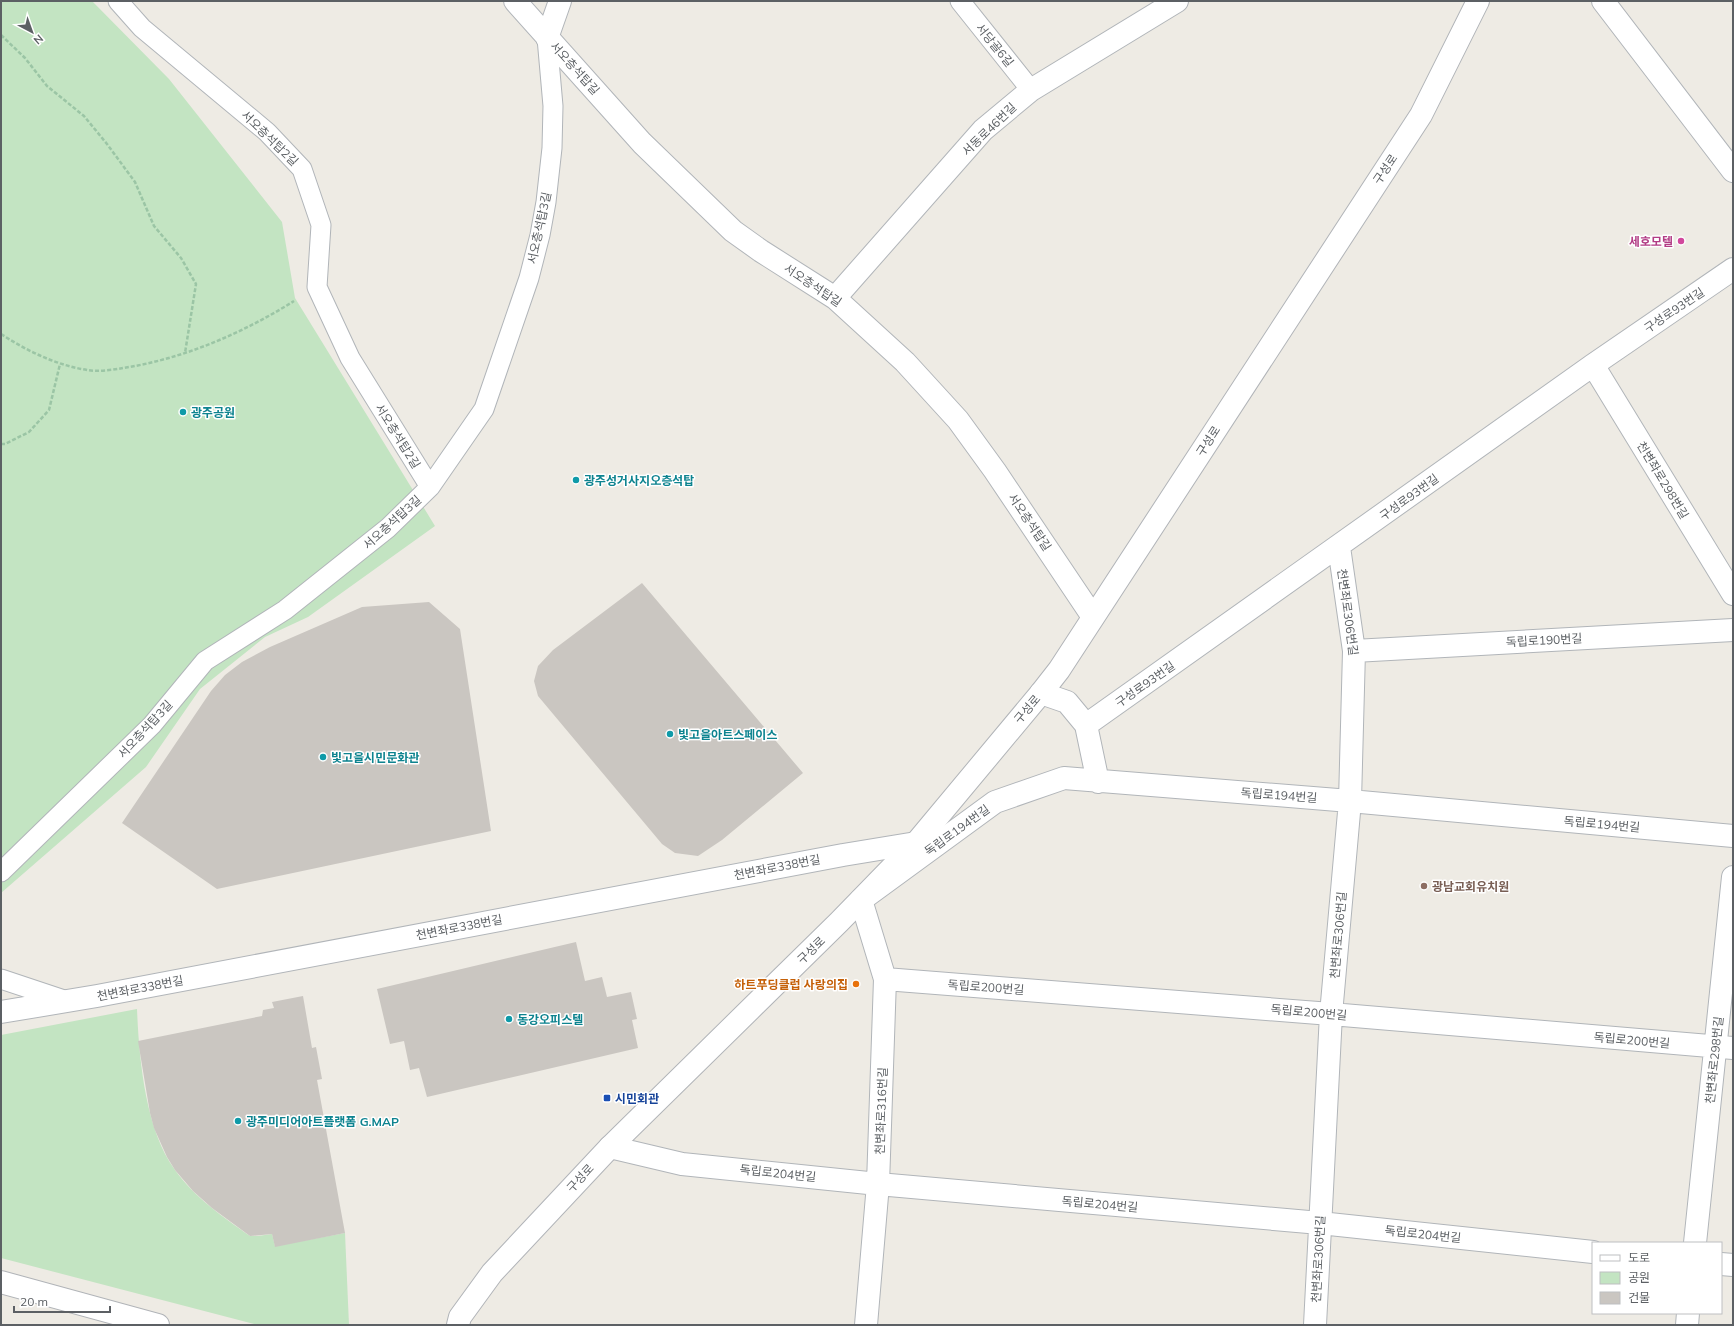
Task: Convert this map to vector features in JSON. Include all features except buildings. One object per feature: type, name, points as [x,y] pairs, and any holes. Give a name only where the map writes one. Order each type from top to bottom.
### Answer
[{"type":"street","name":"서오층석탑길","points":[[515,1],[642,143],[733,231],[761,251],[835,298],[905,362],[958,420],[995,471],[1093,617]]},
{"type":"street","points":[[547,38],[560,1]]},
{"type":"street","name":"서동로46번길","points":[[835,298],[983,130],[1031,90],[1177,1]]},
{"type":"street","name":"구성로","points":[[458,1325],[460,1317],[471,1300],[492,1273],[610,1147],[861,900],[916,843],[1059,670],[1421,115],[1478,1]]},
{"type":"street","points":[[1603,1],[1733,171]]},
{"type":"street","name":"구성로93번길","points":[[1086,725],[1339,547],[1593,365],[1733,269]]},
{"type":"street","name":"천변좌로298번길","points":[[1593,365],[1733,594]]},
{"type":"street","name":"천변좌로306번길","points":[[1315,1325],[1331,1014],[1350,801],[1354,651],[1339,547]]},
{"type":"street","name":"독립로190번길","points":[[1354,651],[1733,630]]},
{"type":"street","points":[[1041,693],[1067,702],[1086,725],[1098,782]]},
{"type":"street","name":"독립로194번길","points":[[861,900],[995,802],[1064,778],[1098,782],[1350,801],[1733,836]]},
{"type":"street","name":"천변좌로338번길","points":[[1,1012],[67,1001],[843,855],[916,843]]},
{"type":"street","name":"천변좌로298번길","points":[[1695,1242],[1724,1047],[1733,877]]},
{"type":"street","name":"천변좌로316번길","points":[[861,900],[885,979],[878,1184],[866,1325]]},
{"type":"street","name":"독립로200번길","points":[[885,979],[1724,1047]]},
{"type":"street","name":"독립로204번길","points":[[610,1147],[682,1164],[878,1184],[1320,1223],[1592,1252]]},
{"type":"street","points":[[1722,1264],[1733,1265]]},
{"type":"street","points":[[1,1282],[158,1325]]},
{"type":"street","points":[[1686,1325],[1688,1314]]},
{"type":"lane","name":"서오층석탑2길","points":[[118,1],[142,28],[267,132],[302,170],[321,224],[317,287],[350,358],[430,487]]},
{"type":"lane","name":"서당골6길","points":[[960,1],[1031,90]]},
{"type":"lane","name":"서오층석탑3길","points":[[1,872],[152,725],[205,661],[285,610],[388,528],[430,487],[484,409],[528,278],[540,235],[547,194],[552,148],[553,106],[547,38]]},
{"type":"lane","points":[[1,979],[67,1001]]},
{"type":"path","points":[[1,35],[25,58],[46,86],[84,116],[107,144],[135,182],[154,226],[181,258],[189,271],[196,284],[185,353]]},
{"type":"path","points":[[1,334],[22,348],[60,364],[88,371],[112,370],[144,365],[185,353],[239,331],[279,310],[317,287]]},
{"type":"path","points":[[1,444],[5,444],[29,432],[49,410],[60,364]]},
{"type":"green space","name":"광주공원","points":[[1,1],[92,1],[169,79],[282,222],[295,298],[435,526],[308,617],[265,637],[200,689],[146,767],[1,893]]},
{"type":"green space","points":[[137,1009],[142,1071],[150,1114],[165,1153],[175,1170],[200,1198],[219,1214],[250,1236],[272,1234],[275,1246],[345,1233],[349,1325],[258,1325],[1,1258],[1,1035]]},
{"type":"place","name":"세호모텔","points":[[1681,241]]},
{"type":"place","name":"광주공원","points":[[183,412]]},
{"type":"place","name":"광주성거사지오층석탑","points":[[576,480]]},
{"type":"place","name":"빛고을아트스페이스","points":[[670,734]]},
{"type":"place","name":"빛고을시민문화관","points":[[323,757]]},
{"type":"place","name":"광남교회유치원","points":[[1424,886]]},
{"type":"place","name":"하트푸딩클럽 사랑의집","points":[[856,984]]},
{"type":"place","name":"동강오피스텔","points":[[509,1019]]},
{"type":"place","name":"시민회관","points":[[607,1098]]},
{"type":"place","name":"광주미디어아트플랫폼 G.MAP","points":[[238,1121]]}]
